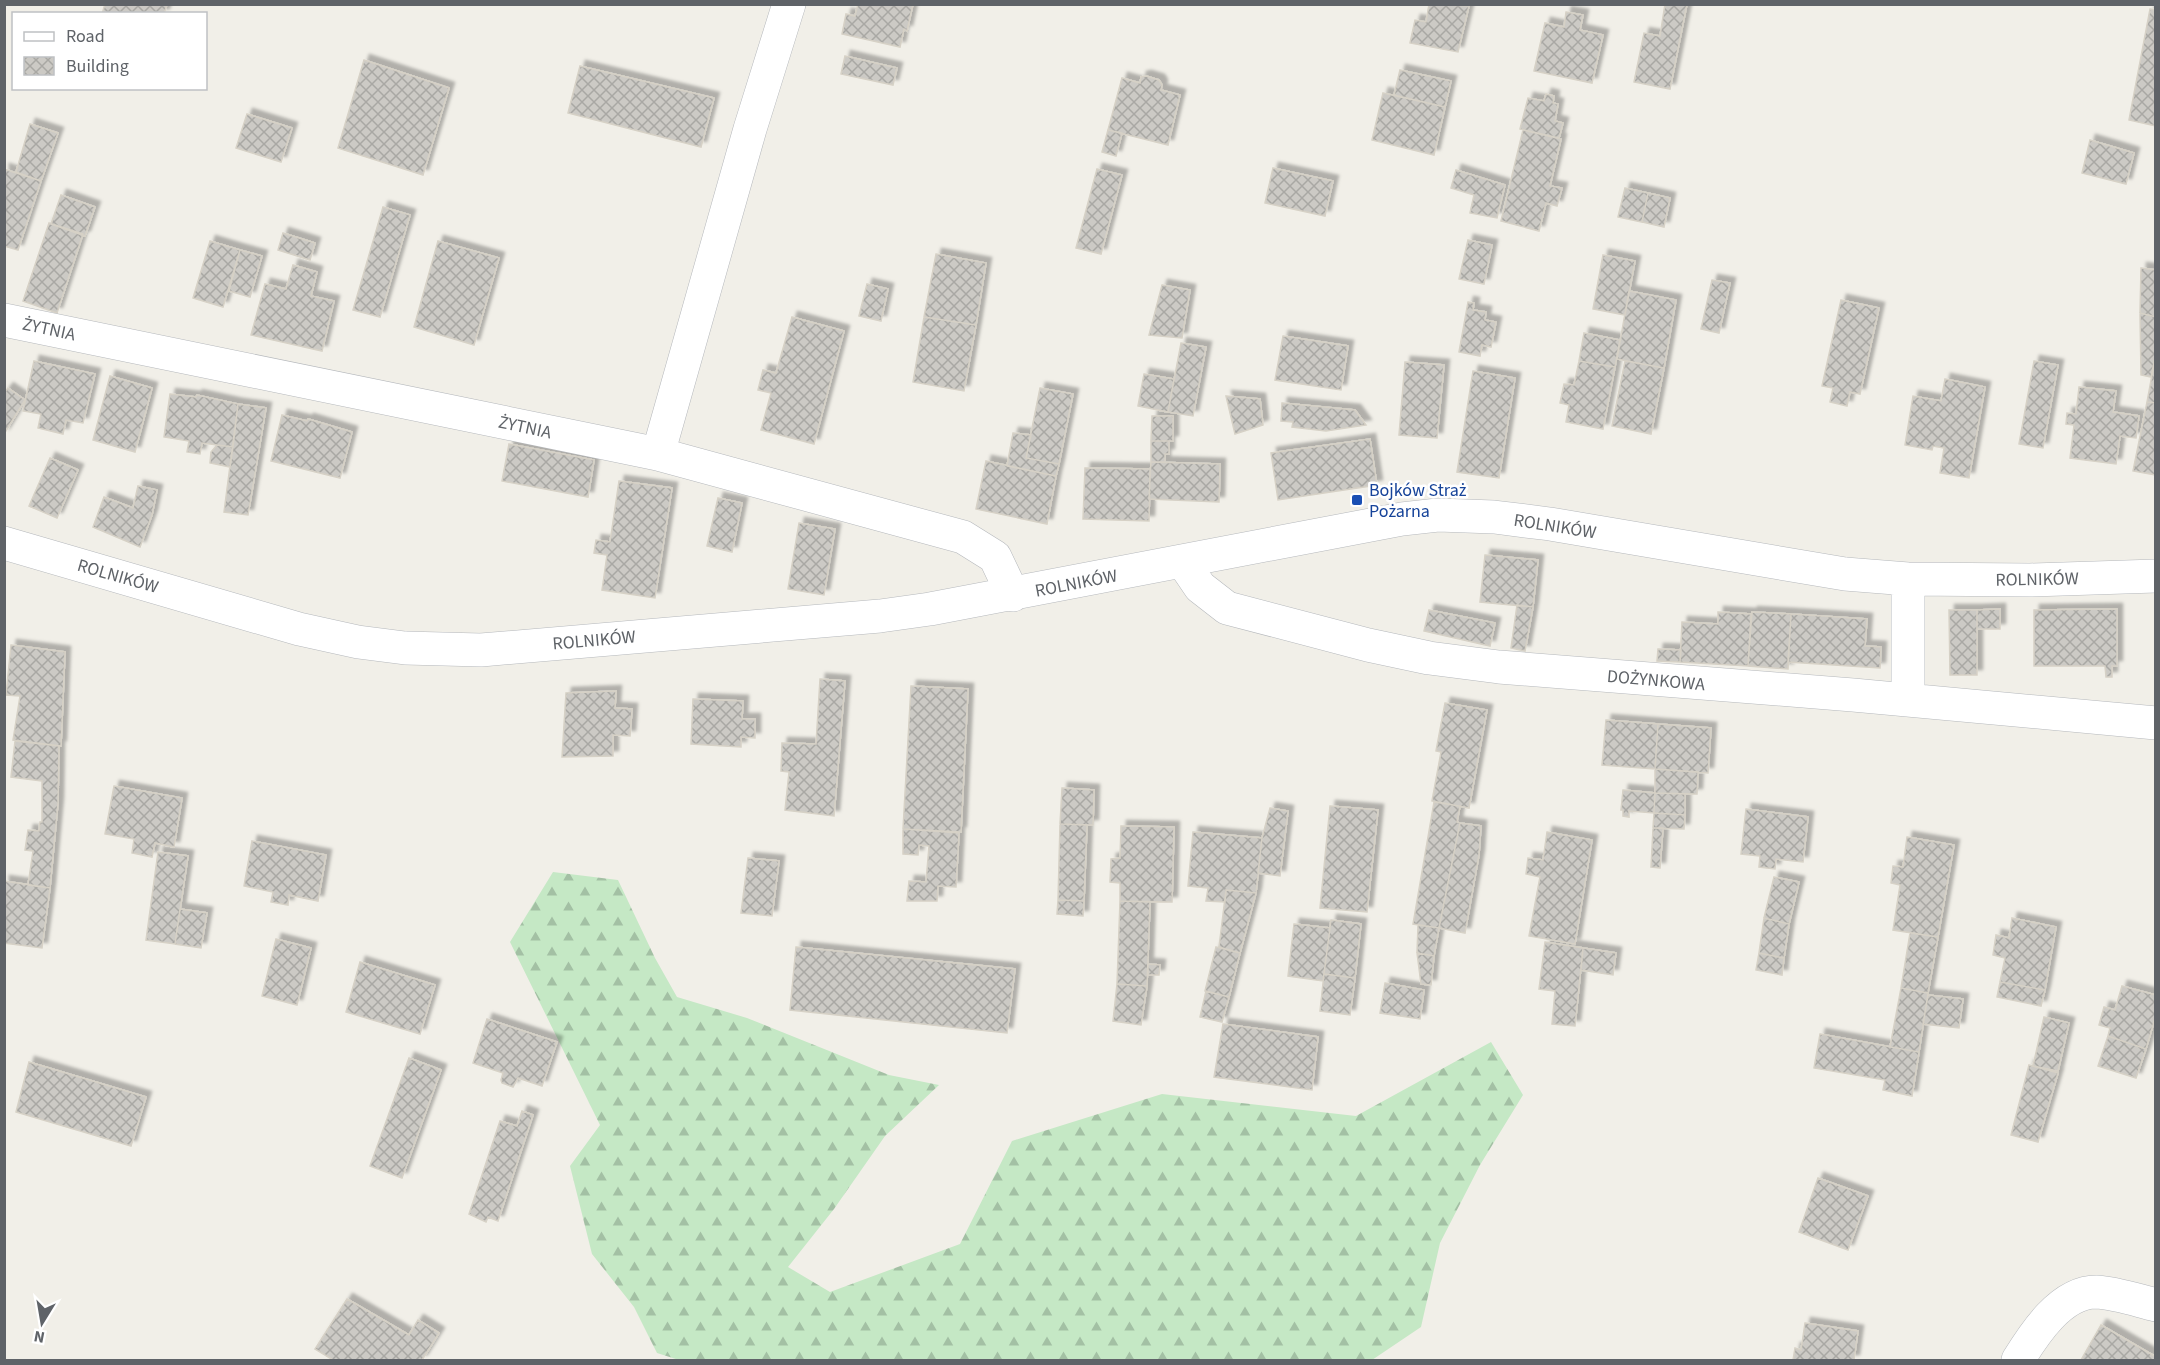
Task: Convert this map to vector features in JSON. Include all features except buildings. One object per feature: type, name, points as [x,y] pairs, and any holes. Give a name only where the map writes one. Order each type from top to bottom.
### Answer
[{"type":"street","points":[[658,454],[750,129],[789,4]]},
{"type":"street","name":"ŻYTNIA","points":[[4,320],[658,454],[963,537],[995,557],[1013,595]]},
{"type":"street","name":"ROLNIKÓW","points":[[4,543],[299,629],[358,642],[405,648],[481,650],[880,616],[1013,595],[1402,519],[1438,515],[1466,515],[1550,524],[1845,574],[1908,579],[2030,580],[2156,576]]},
{"type":"street","name":"DOŻYNKOWA","points":[[1182,562],[1200,587],[1227,608],[1368,645],[1429,658],[1499,667],[1908,700],[2156,723]]},
{"type":"street","points":[[1908,579],[1908,700]]},
{"type":"street","points":[[2018,1360],[2030,1339],[2049,1316],[2078,1296],[2095,1292],[2156,1305]]},
{"type":"green space","points":[[553,872],[618,880],[655,958],[677,997],[747,1018],[889,1075],[939,1085],[885,1136],[834,1209],[788,1267],[830,1292],[960,1244],[1012,1141],[1162,1094],[1356,1116],[1491,1042],[1523,1095],[1480,1165],[1440,1243],[1421,1327],[1372,1360],[679,1360],[657,1353],[634,1307],[592,1254],[570,1166],[600,1125],[510,942]]},
{"type":"place","name":"Bojków Straż Pożarna","points":[[1357,500]]}]
